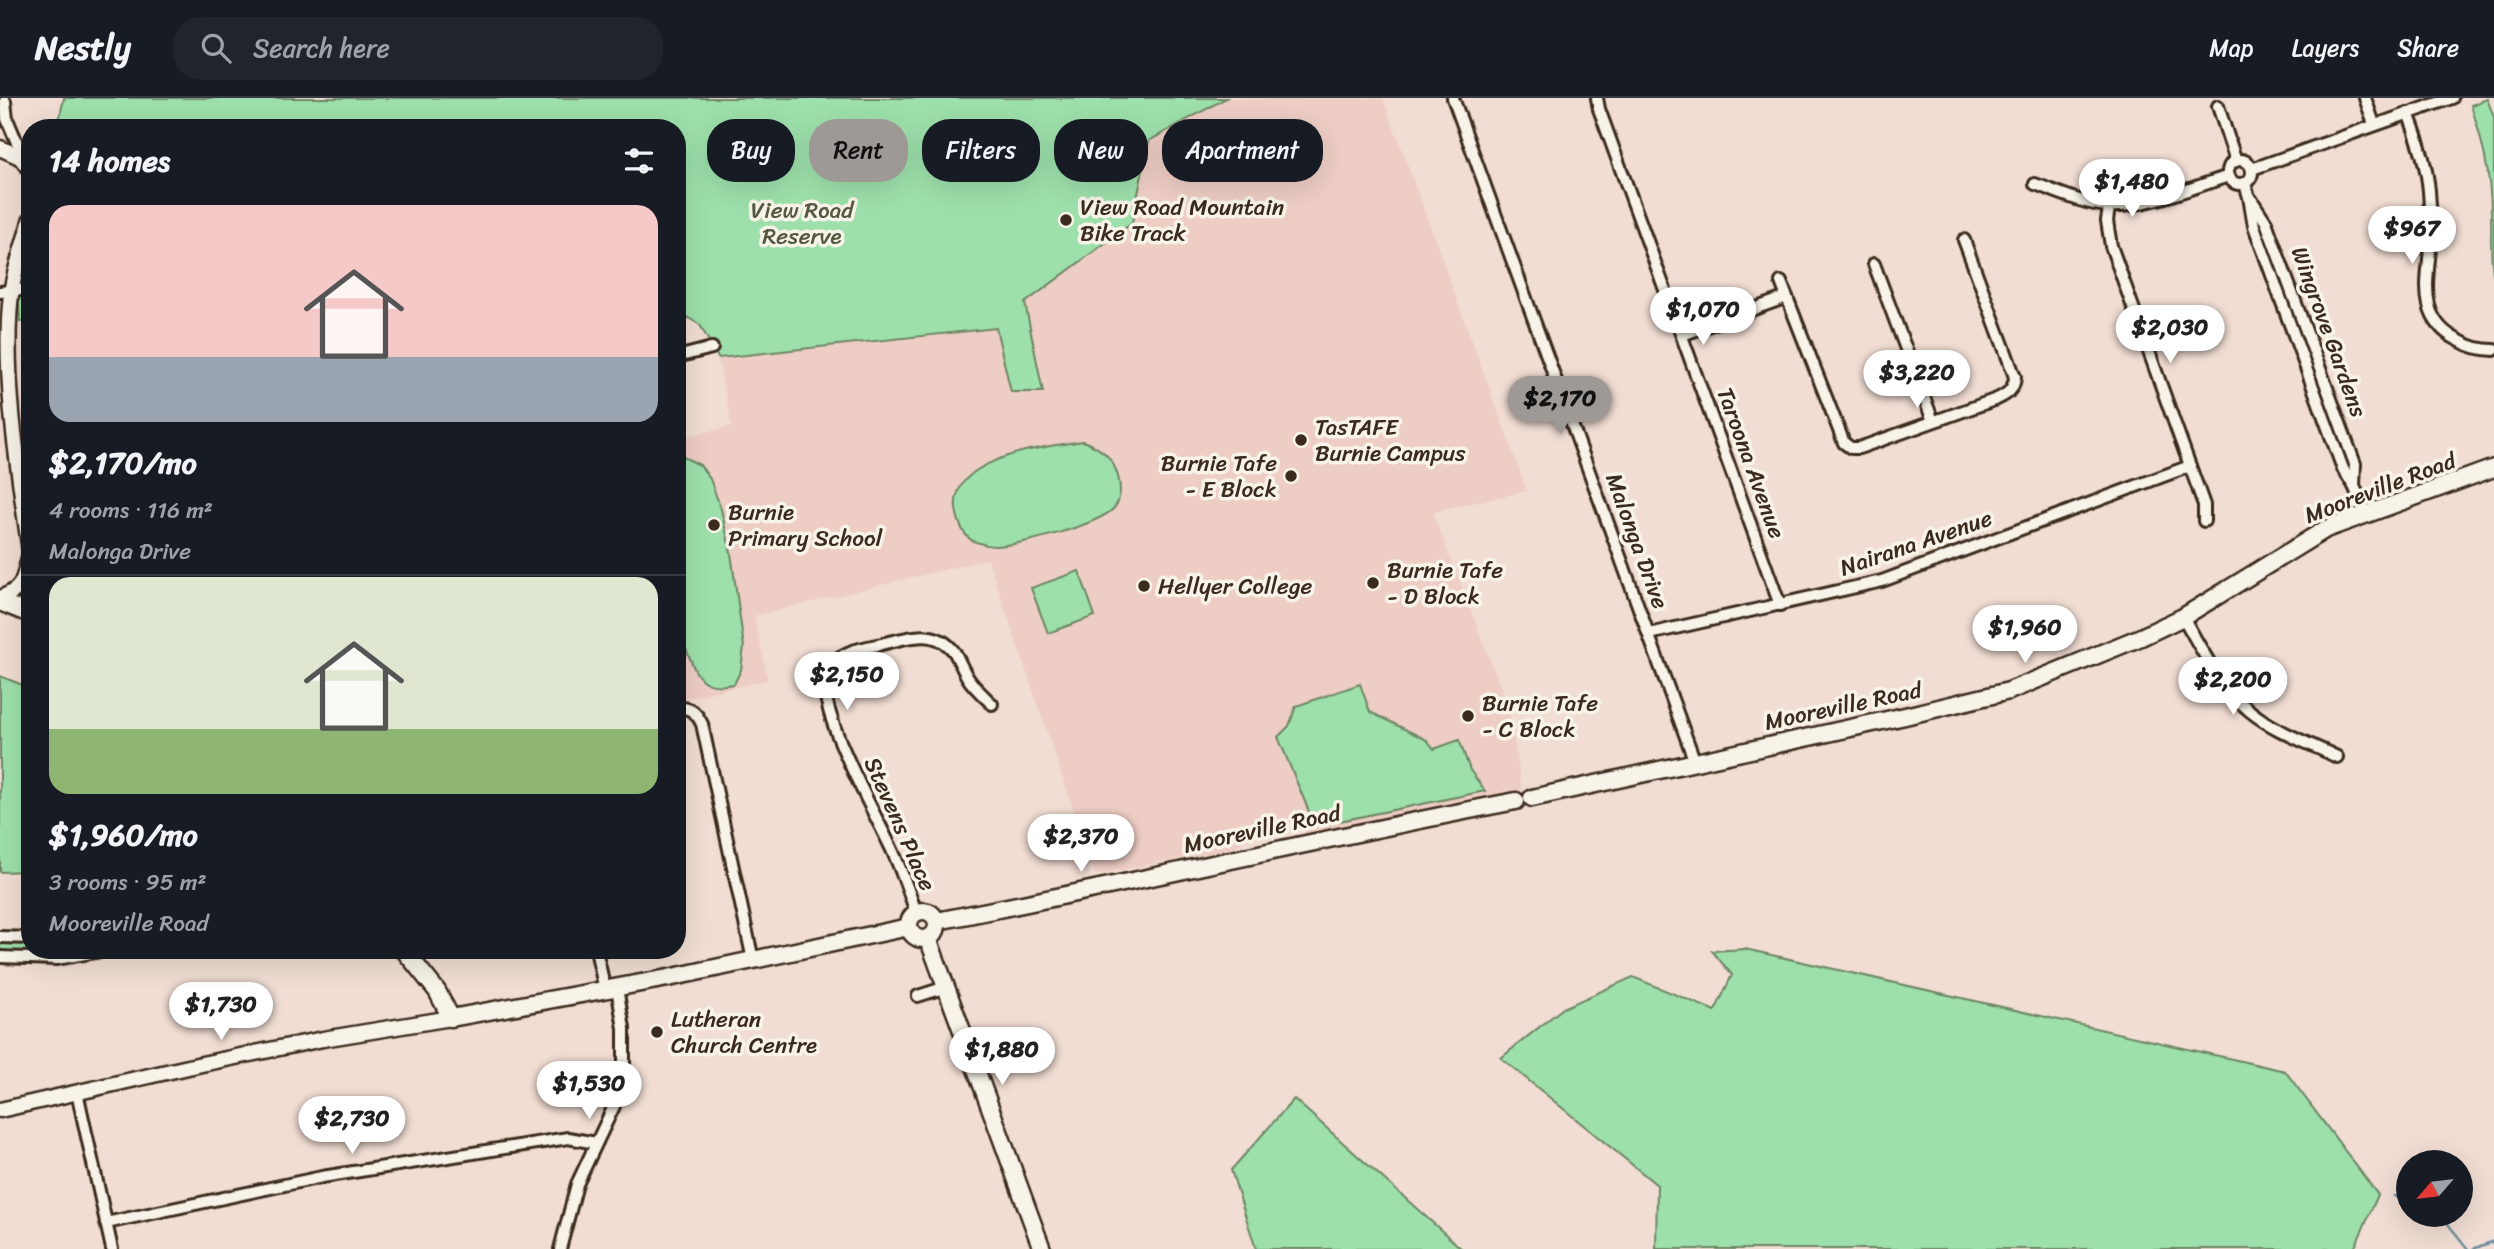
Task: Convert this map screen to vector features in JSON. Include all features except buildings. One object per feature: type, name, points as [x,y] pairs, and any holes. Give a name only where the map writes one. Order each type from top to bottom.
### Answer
[{"type":"main road","name":"Mooreville Road","points":[[937,921],[1117,886],[1356,832],[1524,800],[1952,706],[2009,691],[2183,617],[2326,529],[2494,468]]},
{"type":"main road","points":[[0,600],[21,610]]},
{"type":"main road","points":[[916,912],[929,912],[937,921],[937,929],[928,939],[918,938],[909,927],[910,918],[916,912]]},
{"type":"main road","points":[[411,959],[437,991],[451,1018],[611,989],[909,927]]},
{"type":"main road","points":[[928,939],[1042,1249]]},
{"type":"street","name":"Malonga Drive","points":[[1453,98],[1695,762]]},
{"type":"street","name":"Taroona Avenue","points":[[1597,98],[1780,605]]},
{"type":"street","points":[[2365,98],[2374,124]]},
{"type":"street","points":[[2252,169],[2452,98]]},
{"type":"street","points":[[0,117],[6,99]]},
{"type":"street","points":[[6,99],[7,119],[21,152]]},
{"type":"street","points":[[2218,106],[2236,161]]},
{"type":"street","points":[[2408,113],[2429,187],[2431,234],[2426,287],[2429,309],[2437,324],[2448,335],[2475,347],[2494,349]]},
{"type":"street","points":[[0,148],[21,161]]},
{"type":"street","points":[[2236,161],[2244,161],[2252,169],[2252,176],[2245,184],[2233,183],[2229,177],[2228,169],[2236,161]]},
{"type":"street","points":[[2035,184],[2078,199],[2109,206],[2170,196],[2229,177]]},
{"type":"street","name":"Wingrove Gardens","points":[[2245,184],[2249,197],[2266,222],[2355,464],[2354,486],[2365,513]]},
{"type":"street","points":[[2109,206],[2107,221],[2111,246],[2204,505],[2204,521]]},
{"type":"street","points":[[1781,282],[1844,443],[1851,448],[1859,448],[2005,395],[2014,384],[2015,377],[1964,240]]},
{"type":"street","points":[[21,248],[6,292],[10,376],[21,488]]},
{"type":"street","points":[[1874,264],[1933,421]]},
{"type":"street","points":[[1682,335],[1787,298]]},
{"type":"street","points":[[686,355],[712,348]]},
{"type":"street","name":"Nairana Avenue","points":[[1649,634],[1882,581],[2190,466]]},
{"type":"street","points":[[0,600],[18,590],[21,583]]},
{"type":"street","points":[[2183,617],[2215,671],[2250,712],[2337,757]]},
{"type":"street","name":"Stevens Place","points":[[916,912],[894,853],[848,759],[828,706],[824,691],[827,672],[839,657],[855,650],[916,635],[933,636],[948,645],[970,681],[992,704]]},
{"type":"street","points":[[686,708],[696,712],[702,724],[753,960]]},
{"type":"street","points":[[0,937],[21,938]]},
{"type":"street","points":[[0,957],[21,958]]},
{"type":"street","points":[[38,959],[62,959]]},
{"type":"street","points":[[560,1249],[577,1184],[614,1106],[624,1068],[624,1028],[599,959]]},
{"type":"street","points":[[918,996],[946,987]]},
{"type":"street","points":[[0,1110],[323,1039],[451,1018]]},
{"type":"street","points":[[76,1092],[112,1249]]},
{"type":"street","points":[[106,1223],[391,1165],[568,1138],[596,1143]]},
{"type":"shaded area","points":[[1226,98],[1383,98],[1527,491],[1443,509],[1433,514],[1509,708],[1522,791],[1517,795],[1308,842],[1295,807],[1291,823],[1230,849],[1096,875],[988,559],[754,616],[768,680],[686,698],[686,436],[732,427],[718,358],[1013,326],[1019,307],[1132,223],[1140,182],[1148,182],[1149,141],[1162,134],[1162,182],[1323,182],[1323,119],[1188,119]]},
{"type":"green space","name":"View Road Reserve","points":[[64,98],[1226,98],[1188,119],[1162,119],[1162,134],[1149,141],[1148,146],[1148,119],[1054,119],[1054,182],[1140,182],[1132,223],[1025,303],[1043,392],[1011,392],[996,328],[718,358],[700,325],[686,316],[686,119],[59,119]]},
{"type":"green space","points":[[2487,99],[2494,117],[2494,278],[2488,171],[2471,105]]},
{"type":"green space","points":[[21,280],[20,322],[18,291]]},
{"type":"green space","points":[[1083,441],[1104,453],[1116,469],[1120,490],[1114,508],[1105,515],[1076,527],[1005,545],[994,546],[973,541],[966,535],[959,522],[956,497],[960,487],[972,474],[1015,454]]},
{"type":"green space","points":[[686,458],[700,465],[710,479],[721,509],[731,553],[744,647],[741,670],[734,684],[709,684],[696,672],[686,649]]},
{"type":"green space","points":[[1079,571],[1095,616],[1048,633],[1031,588]]},
{"type":"green space","points":[[0,676],[21,684],[21,871],[0,872]]},
{"type":"green space","points":[[1360,684],[1370,712],[1427,740],[1434,749],[1459,740],[1470,770],[1485,791],[1315,826],[1278,737],[1289,726],[1296,706]]},
{"type":"green space","points":[[0,943],[21,944],[21,953],[0,953]]},
{"type":"green space","points":[[1745,949],[2285,1071],[2378,1195],[2354,1249],[1656,1249],[1657,1185],[1501,1058],[1563,1008],[1633,977],[1715,1011],[1732,975],[1712,951]]},
{"type":"green space","points":[[1294,1099],[1462,1249],[1256,1249],[1231,1170]]},
{"type":"waterway","points":[[2450,1227],[2468,1249]]},
{"type":"waterway","points":[[2473,1249],[2494,1241]]},
{"type":"place","name":"View Road Mountain Bike Track","points":[[1066,220]]},
{"type":"place","name":"TasTAFE Burnie Campus","points":[[1301,440]]},
{"type":"place","name":"Burnie Tafe - E Block","points":[[1291,476]]},
{"type":"place","name":"Burnie Primary School","points":[[714,525]]},
{"type":"place","name":"Burnie Tafe - D Block","points":[[1373,583]]},
{"type":"place","name":"Hellyer College","points":[[1144,586]]},
{"type":"place","name":"Burnie Tafe - C Block","points":[[1468,716]]},
{"type":"place","name":"Lutheran Church Centre","points":[[657,1032]]}]
